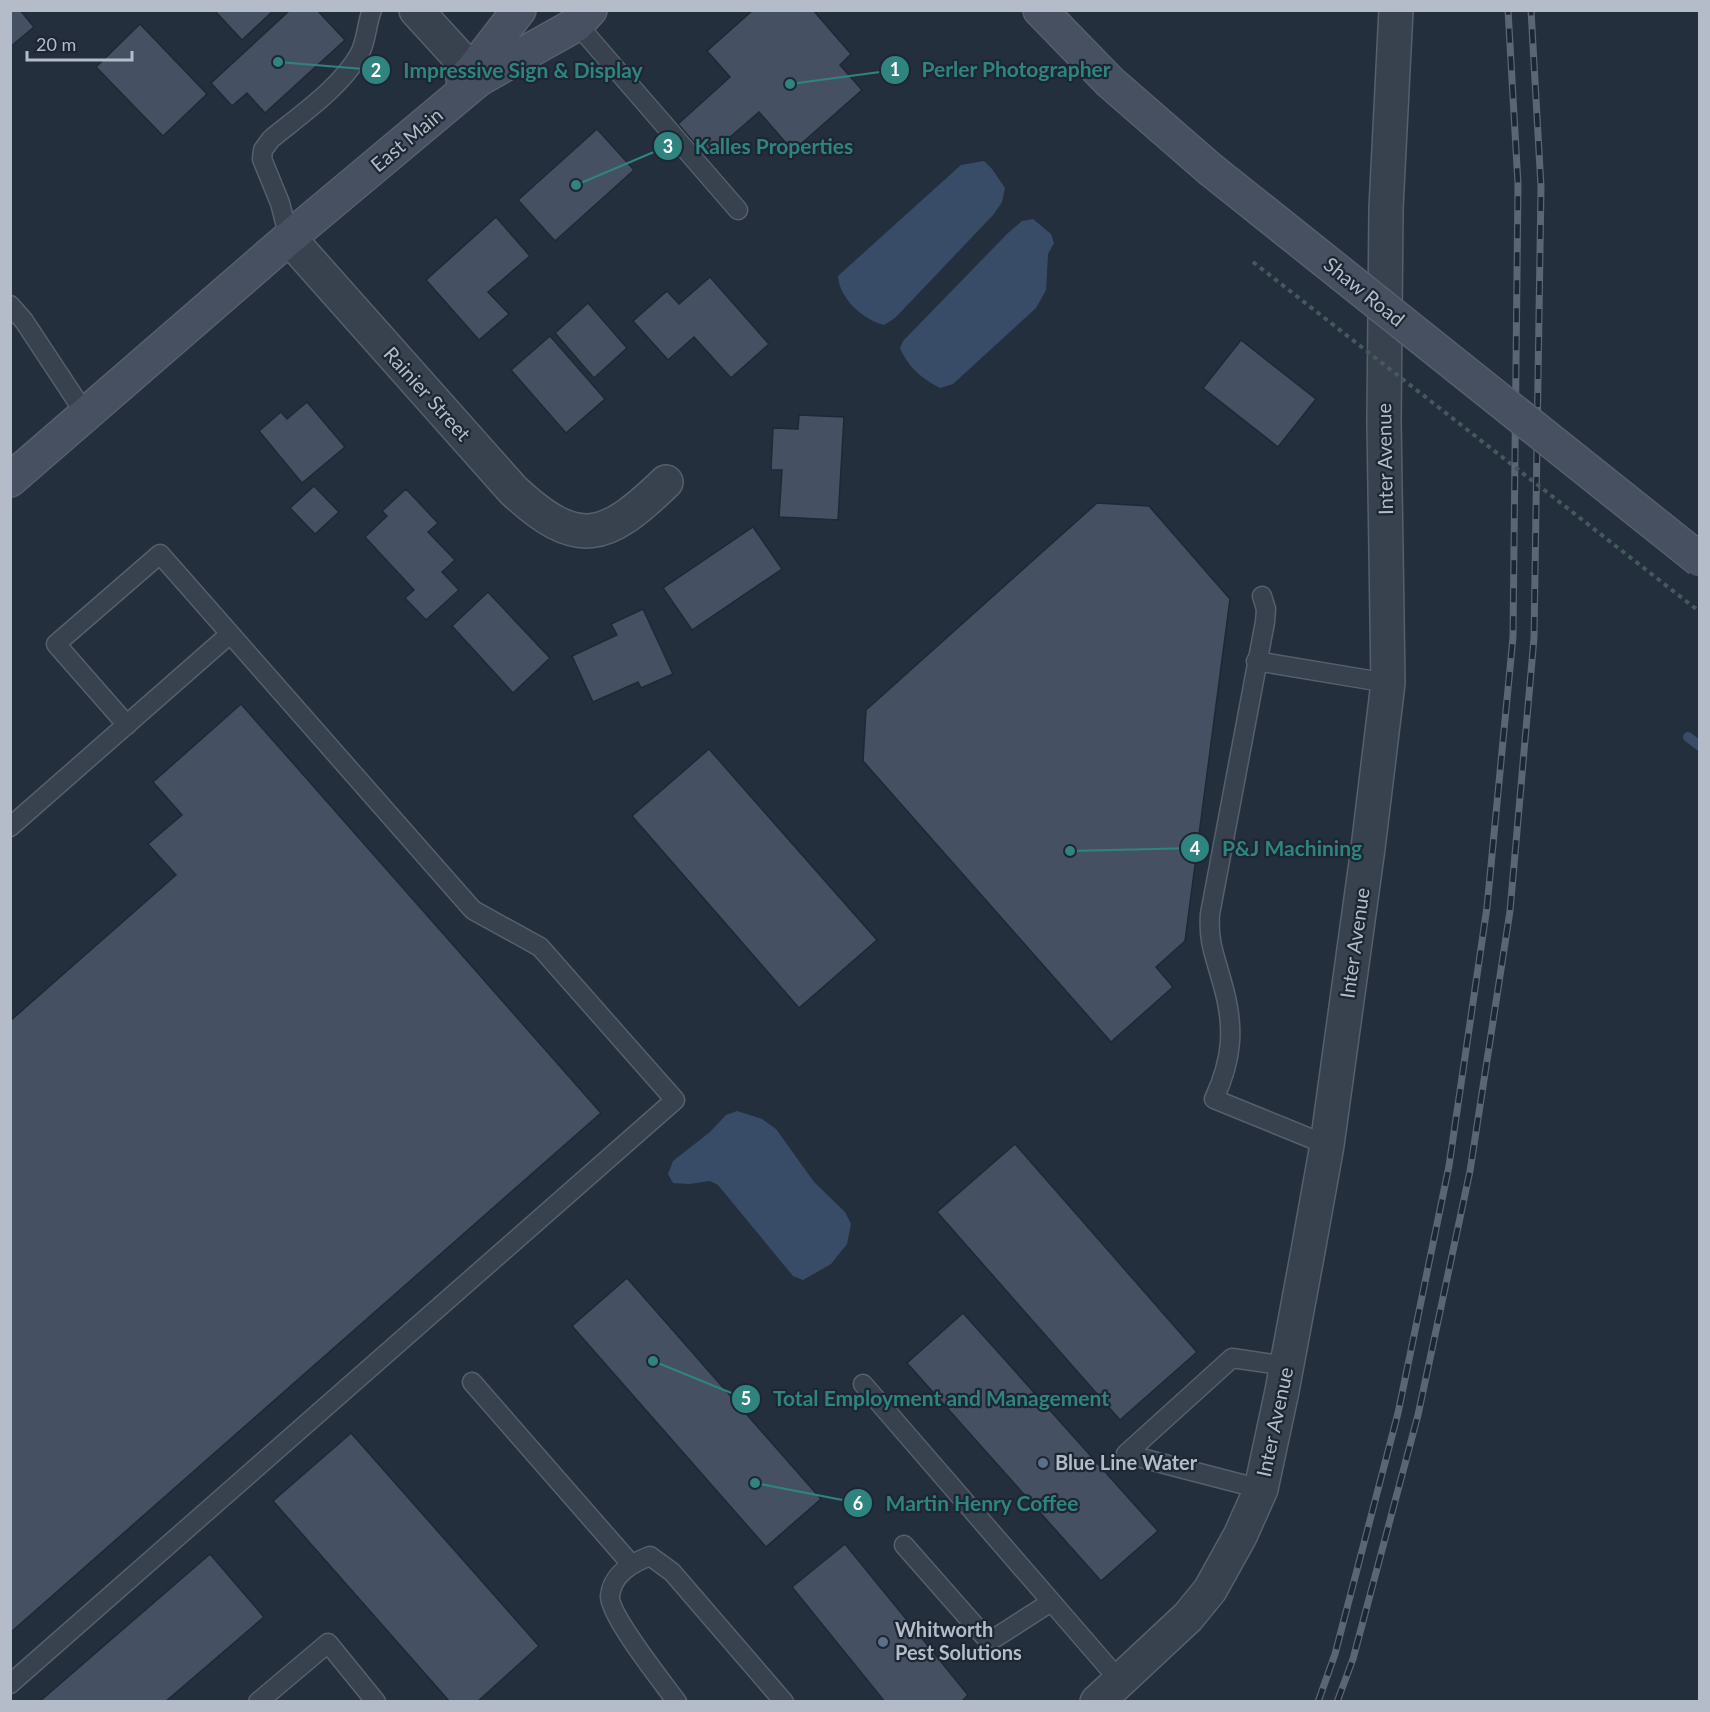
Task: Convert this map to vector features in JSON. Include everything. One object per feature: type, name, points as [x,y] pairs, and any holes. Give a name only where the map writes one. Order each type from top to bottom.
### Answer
[{"type":"main road","name":"East Main","points":[[475,76],[519,10]]},
{"type":"main road","name":"Shaw Road","points":[[1040,10],[1110,82],[1210,169],[1700,560]]},
{"type":"main road","name":"East Main","points":[[10,480],[475,76],[584,17]]},
{"type":"street","points":[[416,10],[475,76]]},
{"type":"street","name":"Inter Avenue","points":[[1108,1691],[1188,1617],[1210,1590],[1240,1536],[1261,1489],[1287,1366],[1327,1145],[1370,837],[1388,683],[1384,421],[1386,232],[1396,10]]},
{"type":"street","name":"Rainier Street","points":[[289,238],[513,490],[546,519],[561,527],[578,530],[610,527],[628,517],[666,482]]},
{"type":"lane","points":[[289,238],[280,203],[264,165],[263,150],[271,139],[336,83],[358,56],[367,36],[372,10]]},
{"type":"lane","points":[[584,17],[738,210]]},
{"type":"lane","points":[[10,305],[24,321],[86,415]]},
{"type":"lane","points":[[10,1684],[675,1100],[540,947],[473,910],[159,554],[56,644],[127,725]]},
{"type":"lane","points":[[1262,596],[1266,609],[1210,914],[1209,935],[1231,1020],[1231,1048],[1225,1076],[1214,1099],[1327,1145]]},
{"type":"lane","points":[[10,827],[230,634]]},
{"type":"lane","points":[[1256,661],[1388,683]]},
{"type":"lane","points":[[1261,1489],[1126,1454],[1232,1358],[1287,1366]]},
{"type":"lane","points":[[472,1382],[631,1563]]},
{"type":"lane","points":[[863,1384],[1051,1602],[1108,1691]]},
{"type":"lane","points":[[904,1545],[984,1636],[995,1638],[1051,1602]]},
{"type":"lane","points":[[677,1701],[626,1632],[610,1598],[614,1581],[631,1563],[650,1556],[672,1572],[784,1701]]},
{"type":"lane","points":[[258,1701],[328,1644],[376,1701]]},
{"type":"path","points":[[1253,262],[1700,612]]},
{"type":"water","points":[[984,161],[1005,188],[1002,202],[993,215],[895,318],[884,325],[860,313],[847,300],[839,284],[838,276],[961,165]]},
{"type":"water","points":[[1033,219],[1051,234],[1054,243],[1048,254],[1046,290],[1036,308],[953,384],[940,388],[912,367],[900,348],[903,341],[1008,233],[1022,221]]},
{"type":"water","points":[[737,1111],[762,1119],[776,1129],[814,1182],[845,1212],[851,1224],[847,1244],[831,1264],[803,1280],[793,1276],[718,1185],[710,1181],[689,1184],[673,1183],[668,1174],[673,1161],[710,1132],[726,1115]]},
{"type":"building","points":[[10,10],[20,10],[34,27],[10,47]]},
{"type":"building","points":[[214,10],[274,10],[242,40]]},
{"type":"building","points":[[290,10],[317,10],[345,40],[265,113],[247,93],[232,106],[211,83]]},
{"type":"building","points":[[753,10],[813,10],[851,54],[840,65],[862,90],[793,151],[759,112],[707,157],[678,124],[730,77],[707,51]]},
{"type":"building","points":[[140,24],[207,94],[163,136],[96,67]]},
{"type":"building","points":[[597,129],[634,170],[555,241],[518,200]]},
{"type":"building","points":[[496,217],[530,256],[488,292],[509,314],[479,340],[426,280]]},
{"type":"building","points":[[710,277],[769,344],[731,378],[694,337],[668,360],[633,321],[667,291],[679,304]]},
{"type":"building","points":[[588,303],[627,348],[594,378],[555,333]]},
{"type":"building","points":[[550,336],[605,399],[566,433],[511,370]]},
{"type":"building","points":[[1241,340],[1316,399],[1278,447],[1203,388]]},
{"type":"building","points":[[307,402],[345,447],[302,483],[259,431],[281,412],[287,419]]},
{"type":"building","points":[[799,415],[844,417],[838,520],[779,517],[782,470],[771,470],[773,428],[798,429]]},
{"type":"building","points":[[314,486],[339,512],[315,534],[290,508]]},
{"type":"building","points":[[406,489],[438,523],[428,532],[455,560],[442,572],[459,590],[426,620],[405,598],[414,590],[365,537],[387,516],[382,511]]},
{"type":"building","points":[[1097,503],[1149,506],[1230,599],[1185,941],[1156,967],[1173,987],[1111,1042],[863,761],[866,710]]},
{"type":"building","points":[[753,527],[782,569],[692,630],[663,588]]},
{"type":"building","points":[[488,592],[550,658],[513,693],[452,626]]},
{"type":"building","points":[[643,609],[673,674],[641,688],[638,682],[593,702],[572,656],[617,635],[611,624]]},
{"type":"building","points":[[241,704],[601,1113],[10,1633],[10,1021],[176,875],[148,844],[182,815],[153,782]]},
{"type":"building","points":[[709,749],[877,940],[799,1008],[632,816]]},
{"type":"building","points":[[1015,1144],[1197,1352],[1120,1420],[937,1212]]},
{"type":"building","points":[[627,1278],[821,1499],[766,1547],[572,1326]]},
{"type":"building","points":[[963,1313],[1158,1531],[1101,1581],[907,1363]]},
{"type":"building","points":[[351,1433],[539,1646],[477,1702],[450,1702],[273,1501]]},
{"type":"building","points":[[845,1544],[968,1695],[961,1702],[885,1702],[792,1587]]},
{"type":"building","points":[[210,1554],[264,1617],[165,1702],[39,1702]]},
{"type":"waterway","points":[[1688,737],[1700,746]]},
{"type":"railway","points":[[1318,1702],[1335,1654],[1398,1413],[1449,1166],[1487,907],[1513,637],[1518,184],[1508,10]]},
{"type":"railway","points":[[1337,1702],[1353,1659],[1418,1415],[1470,1171],[1510,911],[1534,638],[1541,187],[1531,10]]},
{"type":"place","name":"Impressive Sign & Display","points":[[278,62]]},
{"type":"place","name":"Perler Photographer","points":[[790,84]]},
{"type":"place","name":"Kalles Properties","points":[[576,185]]},
{"type":"place","name":"P&J Machining","points":[[1070,851]]},
{"type":"place","name":"Total Employment and Management","points":[[653,1361]]},
{"type":"place","name":"Blue Line Water","points":[[1043,1463]]},
{"type":"place","name":"Martin Henry Coffee","points":[[755,1483]]},
{"type":"place","name":"Whitworth Pest Solutions","points":[[883,1642]]}]
